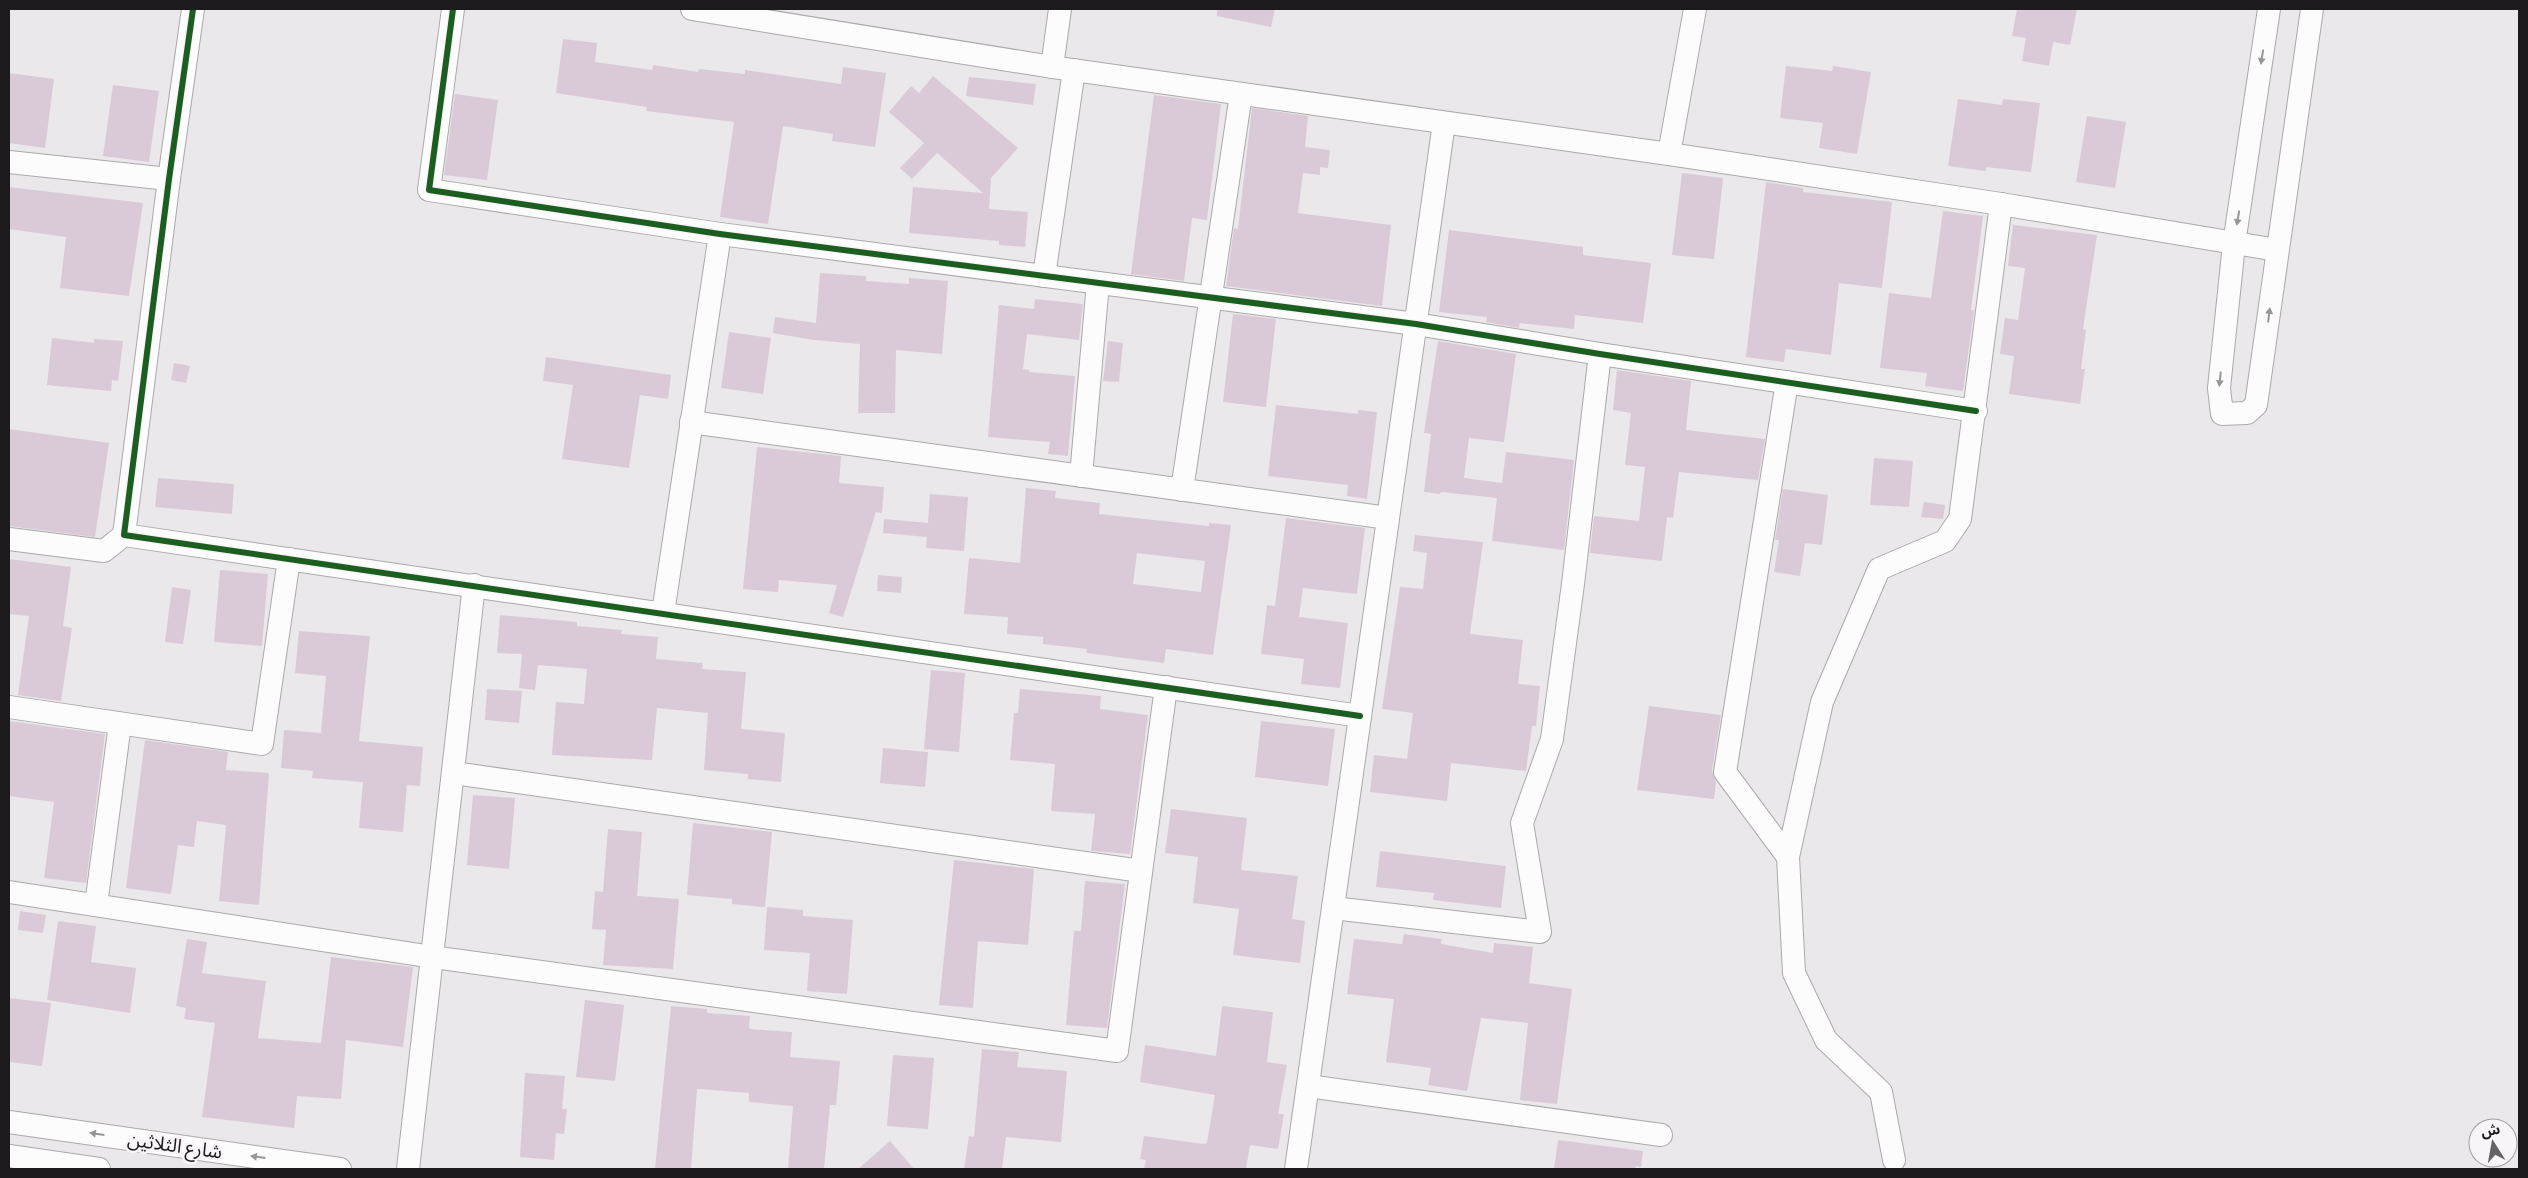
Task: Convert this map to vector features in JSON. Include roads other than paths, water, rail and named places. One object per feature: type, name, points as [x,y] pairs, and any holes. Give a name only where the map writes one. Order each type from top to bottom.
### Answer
[{"type":"street","points":[[9,539],[104,551],[124,535],[189,9]]},
{"type":"street","points":[[453,9],[429,190],[720,234],[1416,324],[1976,411]]},
{"type":"street","points":[[692,9],[1063,69],[1669,154],[2001,204],[2277,250]]},
{"type":"street","points":[[1044,276],[1063,69],[1060,9]]},
{"type":"street","points":[[1669,154],[1695,9]]},
{"type":"street","points":[[2269,9],[2234,244],[2219,388],[2222,414],[2247,413],[2256,405],[2312,9]]},
{"type":"street","points":[[1182,490],[1241,94]]},
{"type":"street","points":[[1296,1169],[1444,123]]},
{"type":"street","points":[[9,162],[169,178]]},
{"type":"street","points":[[1894,1160],[1880,1092],[1826,1040],[1794,973],[1788,857],[1822,702],[1879,568],[1945,541],[1960,519],[1976,411],[2001,204]]},
{"type":"street","points":[[663,613],[720,234]]},
{"type":"street","points":[[1081,476],[1098,283]]},
{"type":"street","points":[[1333,908],[1540,932],[1522,824],[1552,740],[1600,354]]},
{"type":"street","points":[[1787,382],[1725,772],[1788,857]]},
{"type":"street","points":[[691,422],[1388,518]]},
{"type":"street","points":[[124,535],[1360,716]]},
{"type":"street","points":[[9,707],[262,744],[289,559]]},
{"type":"street","points":[[408,1169],[474,585]]},
{"type":"street","points":[[9,892],[433,956],[1117,1051],[1166,688]]},
{"type":"street","points":[[96,905],[120,724]]},
{"type":"street","points":[[454,773],[1142,870]]},
{"type":"street","points":[[1308,1086],[1661,1135]]},
{"type":"street","name":"شارع الثلاثين","points":[[9,1122],[340,1169]]},
{"type":"street","points":[[9,1156],[100,1169]]}]
